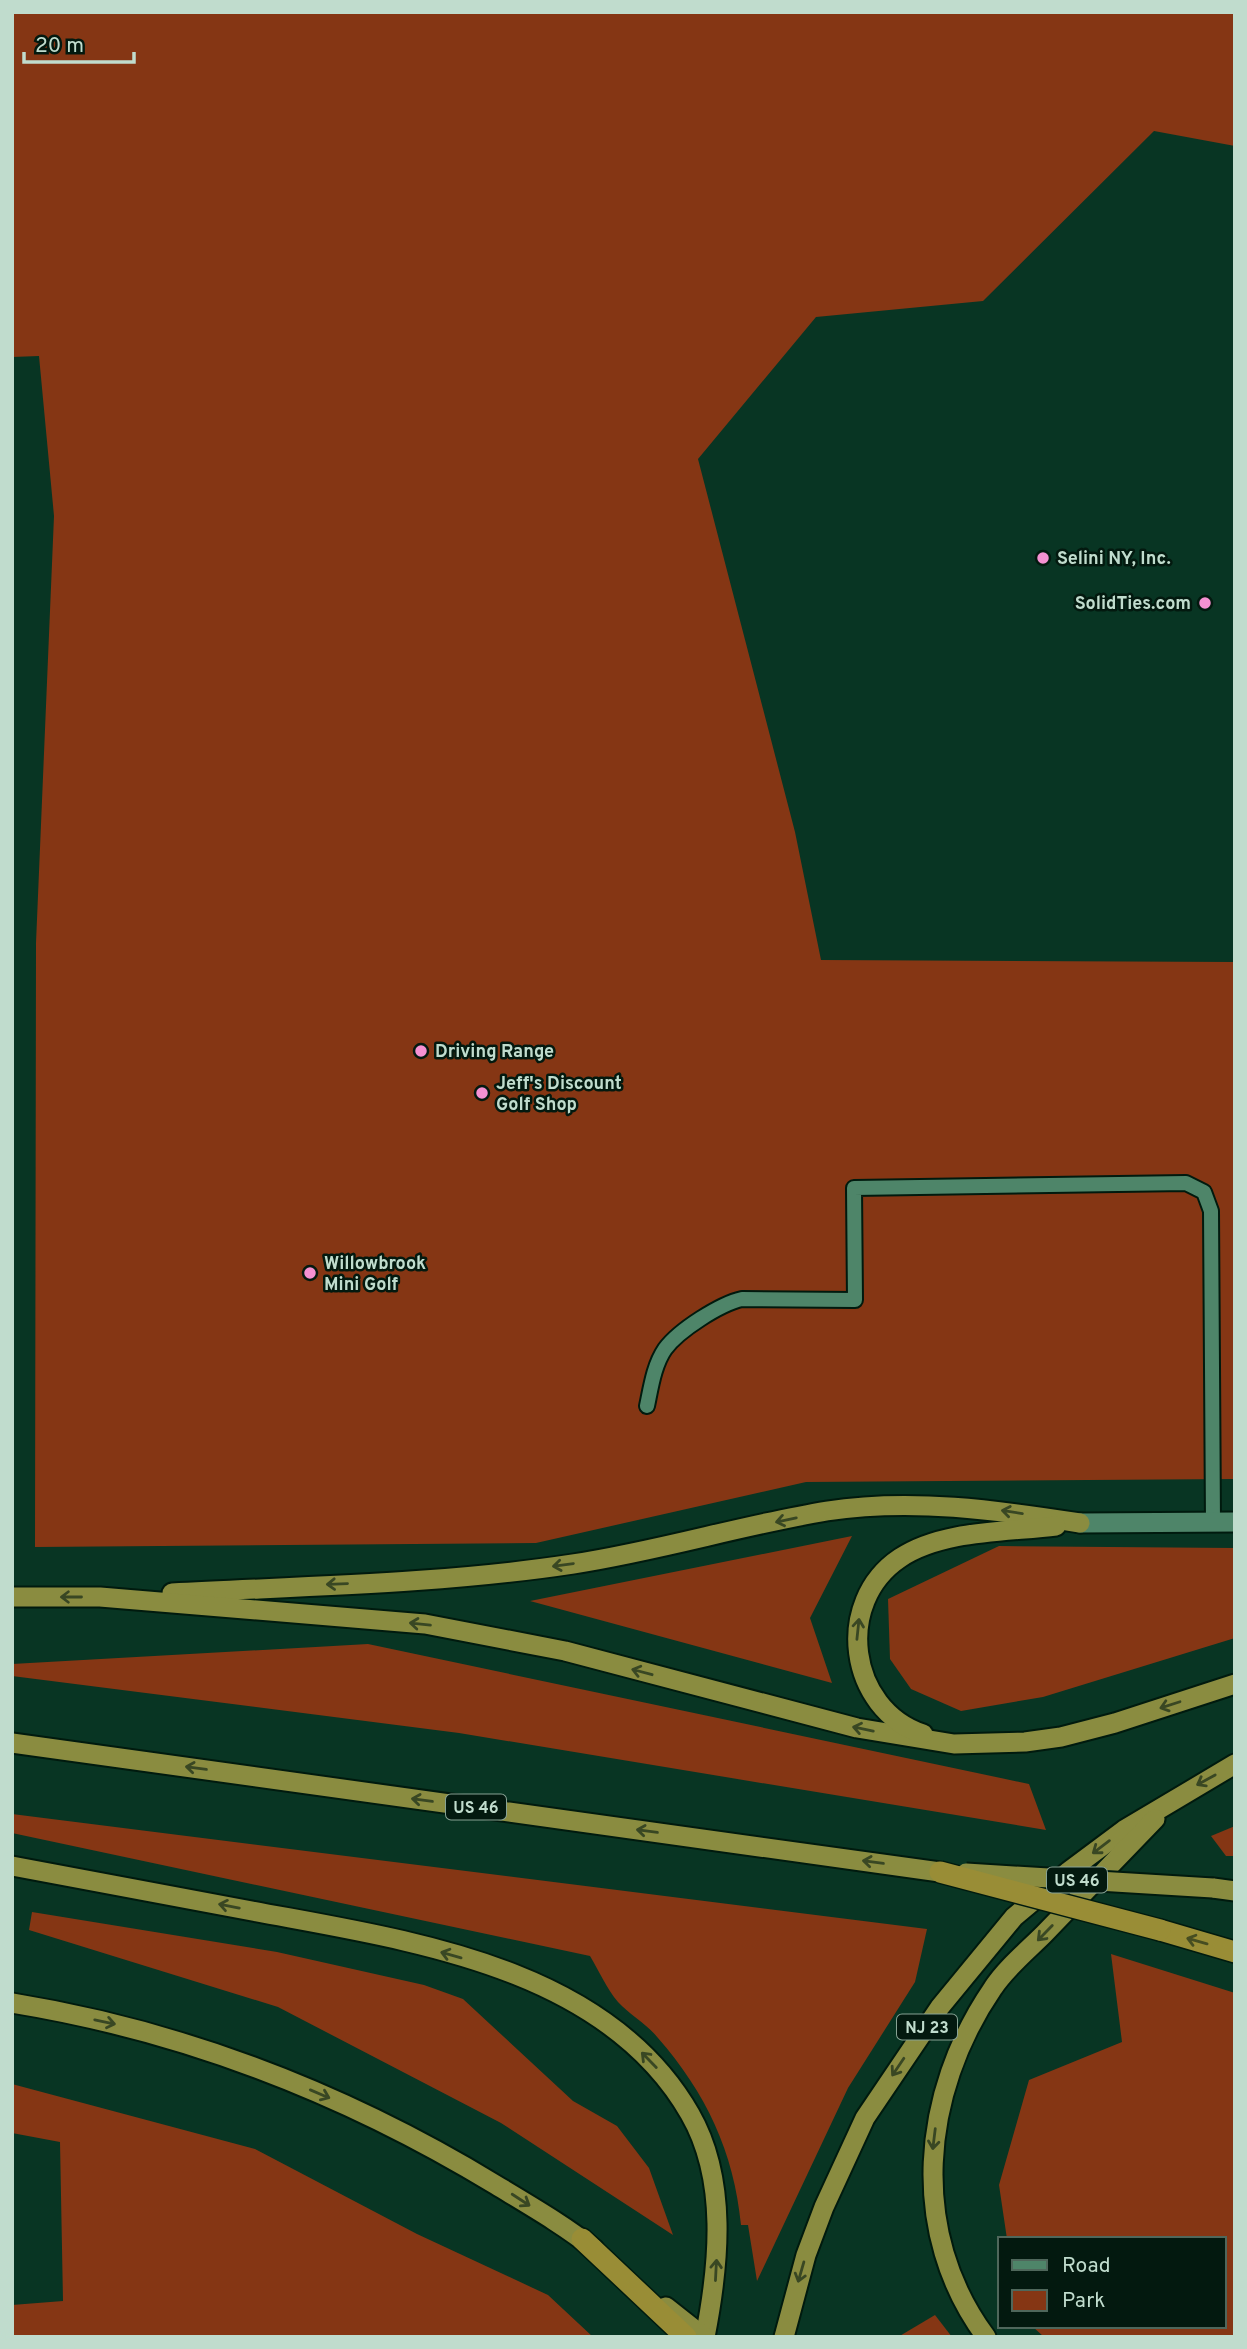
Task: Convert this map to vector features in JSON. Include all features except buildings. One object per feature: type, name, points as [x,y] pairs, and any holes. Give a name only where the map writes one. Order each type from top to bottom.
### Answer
[{"type":"highway","points":[[12,1597],[100,1597],[500,1574],[639,1552],[817,1513],[851,1509],[943,1506],[997,1510],[1080,1523]]},
{"type":"highway","points":[[954,1744],[916,1731],[895,1719],[876,1702],[864,1678],[857,1654],[857,1625],[867,1597],[881,1575],[900,1558],[924,1547],[956,1539],[1080,1523]]},
{"type":"highway","points":[[100,1597],[425,1624],[498,1636],[857,1728],[954,1744],[1025,1742],[1061,1737],[1115,1723],[1235,1684]]},
{"type":"highway","name":"US 46","points":[[12,1743],[940,1871],[1235,1891]]},
{"type":"highway","name":"NJ 23","points":[[784,2337],[811,2243],[865,2118],[940,2007],[1014,1917],[1102,1846],[1178,1796],[1235,1764]]},
{"type":"highway","points":[[986,2337],[971,2316],[953,2277],[940,2238],[932,2197],[935,2131],[948,2076],[966,2032],[994,1986],[1178,1796]]},
{"type":"highway","points":[[12,1866],[321,1924],[445,1953],[499,1969],[549,1990],[595,2015],[634,2045],[666,2077],[691,2116],[706,2157],[715,2198],[718,2239],[716,2283],[705,2337],[582,2239],[442,2152],[366,2114],[279,2077],[200,2048],[118,2025],[12,2003]]},
{"type":"highway","points":[[940,1871],[1235,1952]]},
{"type":"highway","points":[[582,2239],[686,2337]]},
{"type":"street","points":[[1080,1523],[1235,1522]]},
{"type":"lane","points":[[647,1405],[656,1370],[666,1347],[728,1302],[855,1300],[854,1188],[1192,1184],[1204,1192],[1211,1211],[1213,1522]]},
{"type":"green space","points":[[12,12],[1235,12],[1235,146],[1154,131],[983,301],[816,317],[698,459],[795,832],[821,960],[1235,962],[1235,1479],[806,1482],[536,1543],[35,1547],[36,943],[54,516],[39,356],[12,357]]},
{"type":"green space","points":[[852,1536],[810,1618],[832,1683],[530,1601]]},
{"type":"green space","points":[[999,1546],[1235,1548],[1235,1638],[1043,1697],[961,1711],[911,1689],[890,1659],[888,1599]]},
{"type":"green space","points":[[368,1644],[1029,1784],[1046,1830],[459,1733],[12,1676],[12,1664]]},
{"type":"green space","points":[[12,1814],[927,1929],[915,1982],[848,2088],[757,2281],[748,2225],[741,2225],[732,2173],[704,2102],[658,2038],[614,1997],[590,1956],[12,1833]]},
{"type":"green space","points":[[1235,1826],[1235,1856],[1226,1856],[1211,1836]]},
{"type":"green space","points":[[32,1912],[277,1952],[424,1985],[463,1999],[573,2101],[617,2126],[649,2168],[673,2235],[501,2123],[278,2007],[29,1930]]},
{"type":"green space","points":[[1111,1954],[1235,1993],[1235,2337],[1044,2337],[1034,2328],[1226,2328],[1226,2237],[1007,2237],[999,2185],[1029,2080],[1122,2042]]},
{"type":"green space","points":[[12,2084],[255,2149],[417,2234],[548,2295],[593,2337],[12,2337],[12,2305],[63,2301],[60,2142],[12,2133]]},
{"type":"green space","points":[[935,2315],[952,2337],[898,2337]]},
{"type":"place","name":"Selini NY, Inc.","points":[[1043,558]]},
{"type":"place","name":"SolidTies.com","points":[[1205,603]]},
{"type":"place","name":"Driving Range","points":[[421,1051]]},
{"type":"place","name":"Jeff's Discount Golf Shop","points":[[482,1093]]},
{"type":"place","name":"Willowbrook Mini Golf","points":[[310,1273]]}]
